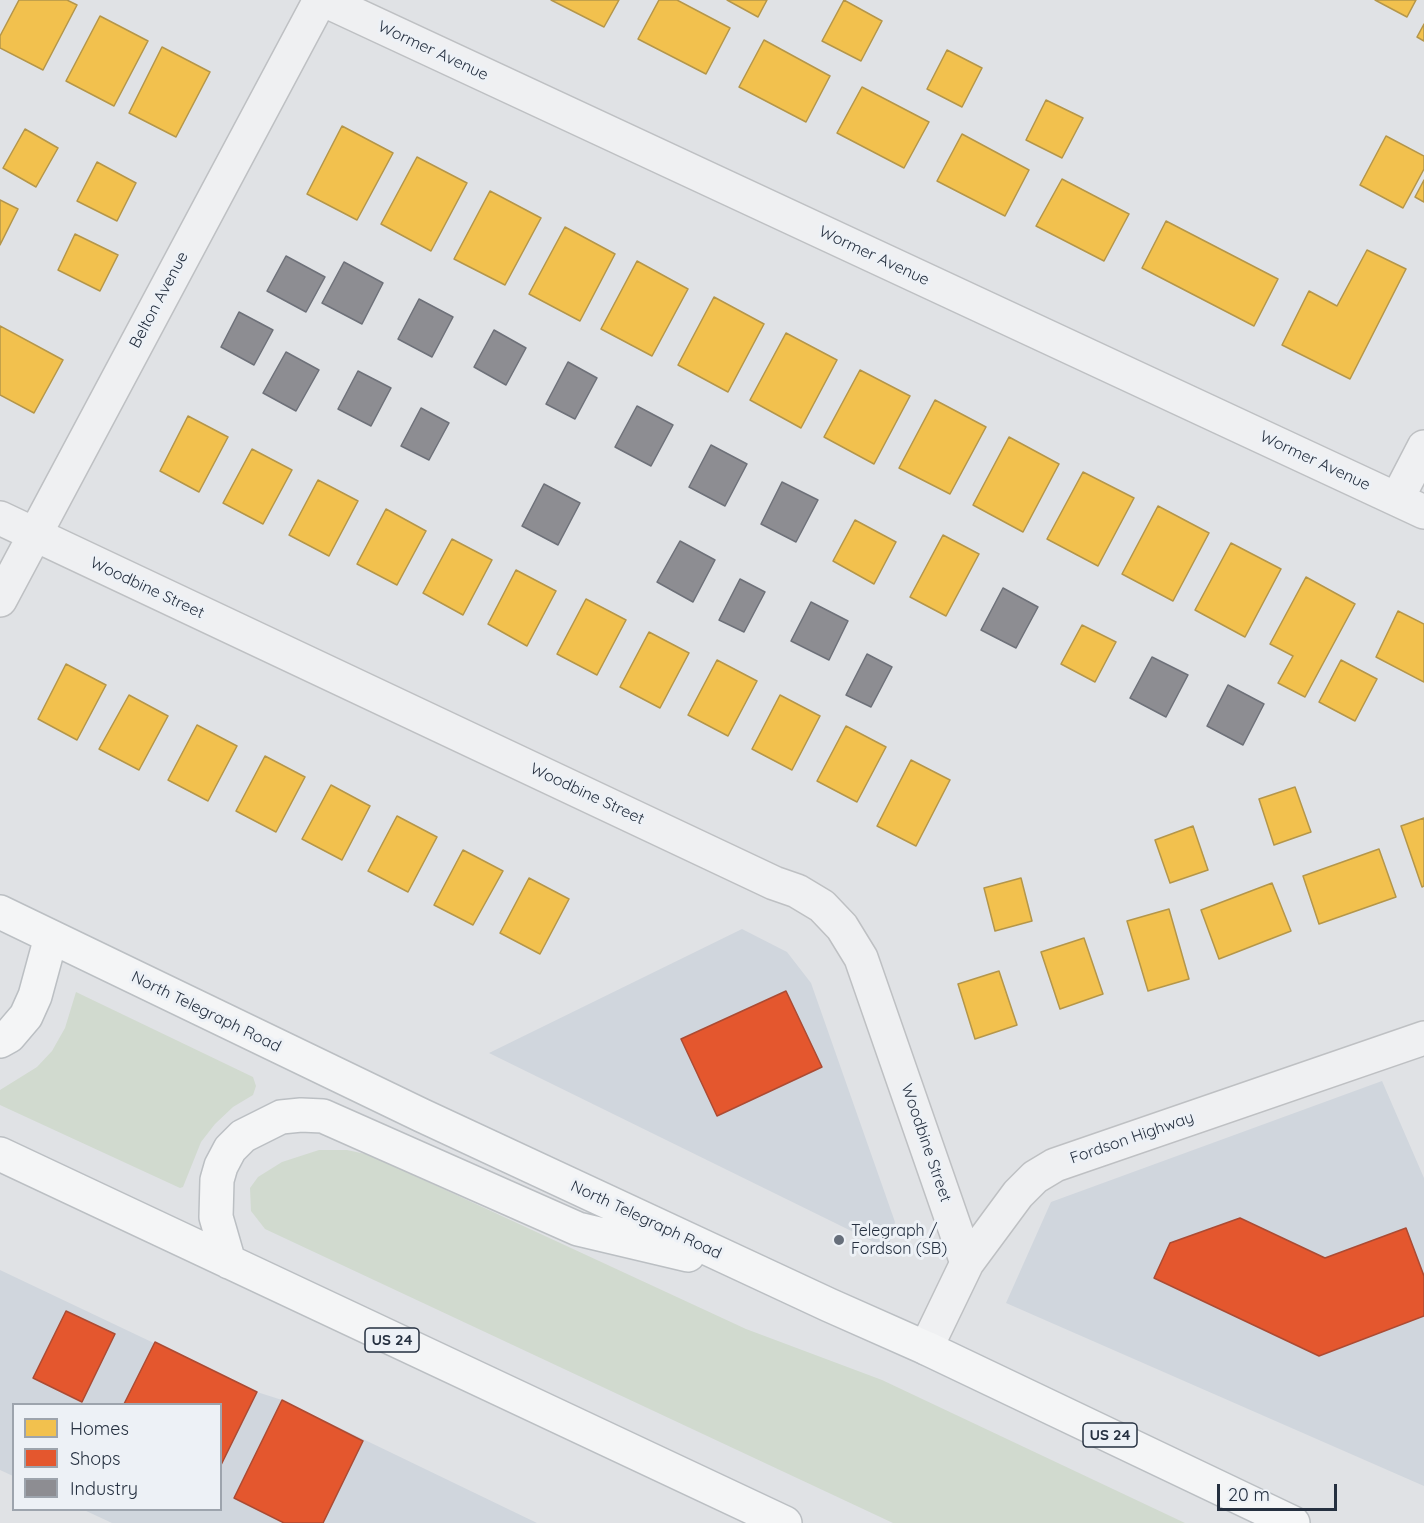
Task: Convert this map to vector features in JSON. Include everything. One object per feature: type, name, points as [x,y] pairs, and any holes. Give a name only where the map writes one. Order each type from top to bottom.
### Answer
[{"type":"main road","name":"North Telegraph Road","points":[[0,912],[756,1272],[926,1348],[1293,1523]]},
{"type":"main road","points":[[0,1041],[9,1036],[26,1016],[35,996],[51,937]]},
{"type":"main road","points":[[229,1262],[216,1216],[216,1180],[220,1166],[230,1149],[243,1136],[281,1117],[301,1115],[323,1116],[578,1229],[756,1272]]},
{"type":"main road","name":"US 24","points":[[0,1154],[784,1523]]},
{"type":"street","name":"Wormer Avenue","points":[[322,0],[1411,505]]},
{"type":"street","name":"Belton Avenue","points":[[0,600],[322,0]]},
{"type":"street","points":[[1411,505],[1424,447]]},
{"type":"street","name":"Woodbine Street","points":[[0,518],[763,878],[797,891],[822,906],[842,927],[861,958],[967,1263]]},
{"type":"street","name":"Fordson Highway","points":[[926,1348],[967,1263],[1018,1194],[1035,1177],[1055,1165],[1424,1038]]},
{"type":"shaded area","points":[[742,929],[787,952],[811,983],[895,1222],[888,1249],[489,1053]]},
{"type":"shaded area","points":[[76,992],[253,1077],[256,1086],[253,1095],[233,1107],[215,1124],[201,1142],[183,1187],[180,1188],[0,1105],[0,1090],[37,1067],[52,1051],[65,1028]]},
{"type":"shaded area","points":[[1382,1081],[1424,1178],[1424,1486],[1006,1303],[1051,1202]]},
{"type":"shaded area","points":[[319,1150],[347,1150],[370,1155],[746,1329],[882,1380],[1185,1523],[893,1523],[265,1229],[251,1211],[250,1188],[258,1177],[282,1162]]},
{"type":"shaded area","points":[[0,1270],[257,1392],[282,1400],[537,1523],[112,1523],[86,1511],[222,1511],[222,1403],[12,1403],[12,1476],[0,1470]]},
{"type":"building: Homes","points":[[19,0],[67,0],[77,5],[43,70],[0,48],[0,36]]},
{"type":"building: Homes","points":[[551,0],[619,0],[604,27]]},
{"type":"building: Homes","points":[[659,0],[677,0],[730,28],[706,74],[638,39]]},
{"type":"building: Homes","points":[[727,0],[767,0],[758,17]]},
{"type":"building: Homes","points":[[844,0],[882,21],[861,61],[822,41]]},
{"type":"building: Homes","points":[[1375,0],[1416,0],[1407,17]]},
{"type":"building: Homes","points":[[100,16],[148,41],[114,106],[66,81]]},
{"type":"building: Homes","points":[[1424,24],[1424,41],[1417,37]]},
{"type":"building: Homes","points":[[764,40],[830,76],[806,122],[739,87]]},
{"type":"building: Homes","points":[[162,47],[210,72],[176,137],[129,113]]},
{"type":"building: Homes","points":[[947,50],[982,68],[962,107],[927,89]]},
{"type":"building: Homes","points":[[862,87],[929,122],[904,168],[837,133]]},
{"type":"building: Homes","points":[[1046,100],[1083,118],[1062,158],[1026,140]]},
{"type":"building: Homes","points":[[342,126],[393,153],[357,220],[307,194]]},
{"type":"building: Homes","points":[[25,129],[58,148],[36,187],[3,168]]},
{"type":"building: Homes","points":[[962,134],[1029,170],[1005,216],[937,181]]},
{"type":"building: Homes","points":[[1386,136],[1424,156],[1424,169],[1403,208],[1360,185]]},
{"type":"building: Homes","points":[[417,157],[467,183],[431,251],[381,224]]},
{"type":"building: Homes","points":[[97,162],[136,183],[117,221],[77,201]]},
{"type":"building: Homes","points":[[1062,179],[1129,214],[1104,261],[1036,226]]},
{"type":"building: Homes","points":[[1424,180],[1424,202],[1415,197]]},
{"type":"building: Homes","points":[[490,191],[541,218],[505,285],[454,259]]},
{"type":"building: Homes","points":[[0,200],[18,209],[0,245]]},
{"type":"building: Homes","points":[[1166,221],[1278,279],[1254,326],[1142,268]]},
{"type":"building: Homes","points":[[565,227],[615,254],[580,321],[529,294]]},
{"type":"building: Homes","points":[[75,234],[118,255],[100,291],[58,270]]},
{"type":"building: Homes","points":[[1367,250],[1406,269],[1350,379],[1282,345],[1309,291],[1337,306]]},
{"type":"building: Homes","points":[[637,261],[688,289],[652,356],[601,329]]},
{"type":"building: Homes","points":[[714,297],[764,324],[728,392],[678,365]]},
{"type":"building: Homes","points":[[0,326],[63,360],[34,413],[0,395]]},
{"type":"building: Homes","points":[[786,333],[837,360],[801,428],[750,400]]},
{"type":"building: Homes","points":[[860,370],[910,396],[874,464],[824,437]]},
{"type":"building: Homes","points":[[935,400],[986,427],[950,494],[899,468]]},
{"type":"building: Homes","points":[[188,416],[228,437],[199,492],[160,471]]},
{"type":"building: Homes","points":[[1009,437],[1059,464],[1023,532],[973,505]]},
{"type":"building: Homes","points":[[252,449],[292,470],[263,524],[223,503]]},
{"type":"building: Homes","points":[[1083,472],[1134,498],[1098,566],[1047,539]]},
{"type":"building: Homes","points":[[318,480],[358,501],[329,556],[289,535]]},
{"type":"building: Homes","points":[[1158,506],[1209,533],[1173,601],[1122,574]]},
{"type":"building: Homes","points":[[386,509],[426,531],[397,585],[357,564]]},
{"type":"building: Homes","points":[[855,520],[896,542],[874,584],[833,561]]},
{"type":"building: Homes","points":[[943,535],[979,554],[946,616],[910,597]]},
{"type":"building: Homes","points":[[452,539],[492,560],[463,615],[423,593]]},
{"type":"building: Homes","points":[[1231,543],[1281,569],[1245,637],[1195,610]]},
{"type":"building: Homes","points":[[516,570],[556,591],[527,646],[488,624]]},
{"type":"building: Homes","points":[[1306,577],[1355,604],[1305,697],[1278,683],[1293,656],[1270,644]]},
{"type":"building: Homes","points":[[586,599],[626,620],[597,675],[557,654]]},
{"type":"building: Homes","points":[[1398,611],[1424,624],[1424,682],[1376,657]]},
{"type":"building: Homes","points":[[1082,625],[1116,642],[1095,682],[1061,664]]},
{"type":"building: Homes","points":[[649,632],[689,653],[660,708],[620,687]]},
{"type":"building: Homes","points":[[717,660],[757,681],[728,736],[688,715]]},
{"type":"building: Homes","points":[[1341,660],[1377,679],[1355,721],[1319,702]]},
{"type":"building: Homes","points":[[66,664],[106,685],[77,740],[38,719]]},
{"type":"building: Homes","points":[[129,695],[168,716],[139,770],[99,749]]},
{"type":"building: Homes","points":[[780,695],[820,716],[792,770],[752,749]]},
{"type":"building: Homes","points":[[197,725],[237,746],[208,801],[168,780]]},
{"type":"building: Homes","points":[[846,726],[886,747],[857,802],[817,781]]},
{"type":"building: Homes","points":[[265,756],[305,777],[276,832],[236,811]]},
{"type":"building: Homes","points":[[911,760],[950,780],[916,846],[877,826]]},
{"type":"building: Homes","points":[[331,785],[370,806],[342,860],[302,839]]},
{"type":"building: Homes","points":[[1295,787],[1311,832],[1274,845],[1259,799]]},
{"type":"building: Homes","points":[[397,816],[437,837],[408,892],[368,871]]},
{"type":"building: Homes","points":[[1424,818],[1424,886],[1422,887],[1401,826]]},
{"type":"building: Homes","points":[[1193,826],[1208,870],[1170,883],[1155,840]]},
{"type":"building: Homes","points":[[1379,849],[1396,897],[1319,924],[1303,876]]},
{"type":"building: Homes","points":[[463,850],[503,871],[473,925],[434,905]]},
{"type":"building: Homes","points":[[529,878],[569,899],[540,954],[500,933]]},
{"type":"building: Homes","points":[[1021,878],[1032,921],[995,931],[984,888]]},
{"type":"building: Homes","points":[[1272,883],[1291,931],[1219,959],[1201,910]]},
{"type":"building: Homes","points":[[1169,909],[1189,979],[1148,991],[1127,921]]},
{"type":"building: Homes","points":[[1084,938],[1103,994],[1060,1009],[1041,952]]},
{"type":"building: Homes","points":[[999,971],[1017,1025],[975,1039],[958,984]]},
{"type":"building: Shops","points":[[786,991],[822,1067],[717,1116],[681,1039]]},
{"type":"building: Shops","points":[[1240,1218],[1325,1258],[1406,1228],[1424,1276],[1424,1316],[1319,1356],[1154,1278],[1170,1243]]},
{"type":"building: Shops","points":[[66,1311],[115,1334],[82,1402],[33,1378]]},
{"type":"building: Shops","points":[[155,1342],[257,1392],[222,1463],[222,1403],[124,1403]]},
{"type":"building: Shops","points":[[282,1400],[363,1441],[323,1523],[284,1523],[234,1498]]},
{"type":"building: Industry","points":[[286,256],[325,277],[306,312],[267,291]]},
{"type":"building: Industry","points":[[344,262],[383,283],[362,324],[322,303]]},
{"type":"building: Industry","points":[[419,299],[453,317],[432,357],[398,339]]},
{"type":"building: Industry","points":[[239,312],[273,330],[254,365],[221,347]]},
{"type":"building: Industry","points":[[494,330],[526,348],[506,385],[474,367]]},
{"type":"building: Industry","points":[[286,352],[319,370],[296,411],[263,393]]},
{"type":"building: Industry","points":[[568,362],[597,378],[575,419],[546,404]]},
{"type":"building: Industry","points":[[358,371],[391,388],[371,426],[338,409]]},
{"type":"building: Industry","points":[[637,406],[673,425],[651,466],[615,447]]},
{"type":"building: Industry","points":[[421,408],[449,423],[429,460],[401,446]]},
{"type":"building: Industry","points":[[711,445],[747,464],[725,506],[689,487]]},
{"type":"building: Industry","points":[[782,482],[818,500],[796,542],[761,524]]},
{"type":"building: Industry","points":[[544,484],[580,503],[558,545],[522,526]]},
{"type":"building: Industry","points":[[680,541],[715,560],[693,602],[657,582]]},
{"type":"building: Industry","points":[[740,579],[765,592],[744,632],[719,620]]},
{"type":"building: Industry","points":[[1003,588],[1038,607],[1016,648],[981,630]]},
{"type":"building: Industry","points":[[811,602],[848,621],[829,660],[791,641]]},
{"type":"building: Industry","points":[[867,654],[892,667],[871,707],[846,695]]},
{"type":"building: Industry","points":[[1152,657],[1188,675],[1166,717],[1130,698]]},
{"type":"building: Industry","points":[[1228,685],[1264,704],[1243,745],[1207,726]]},
{"type":"place","name":"Telegraph / Fordson (SB)","points":[[839,1240]]}]
